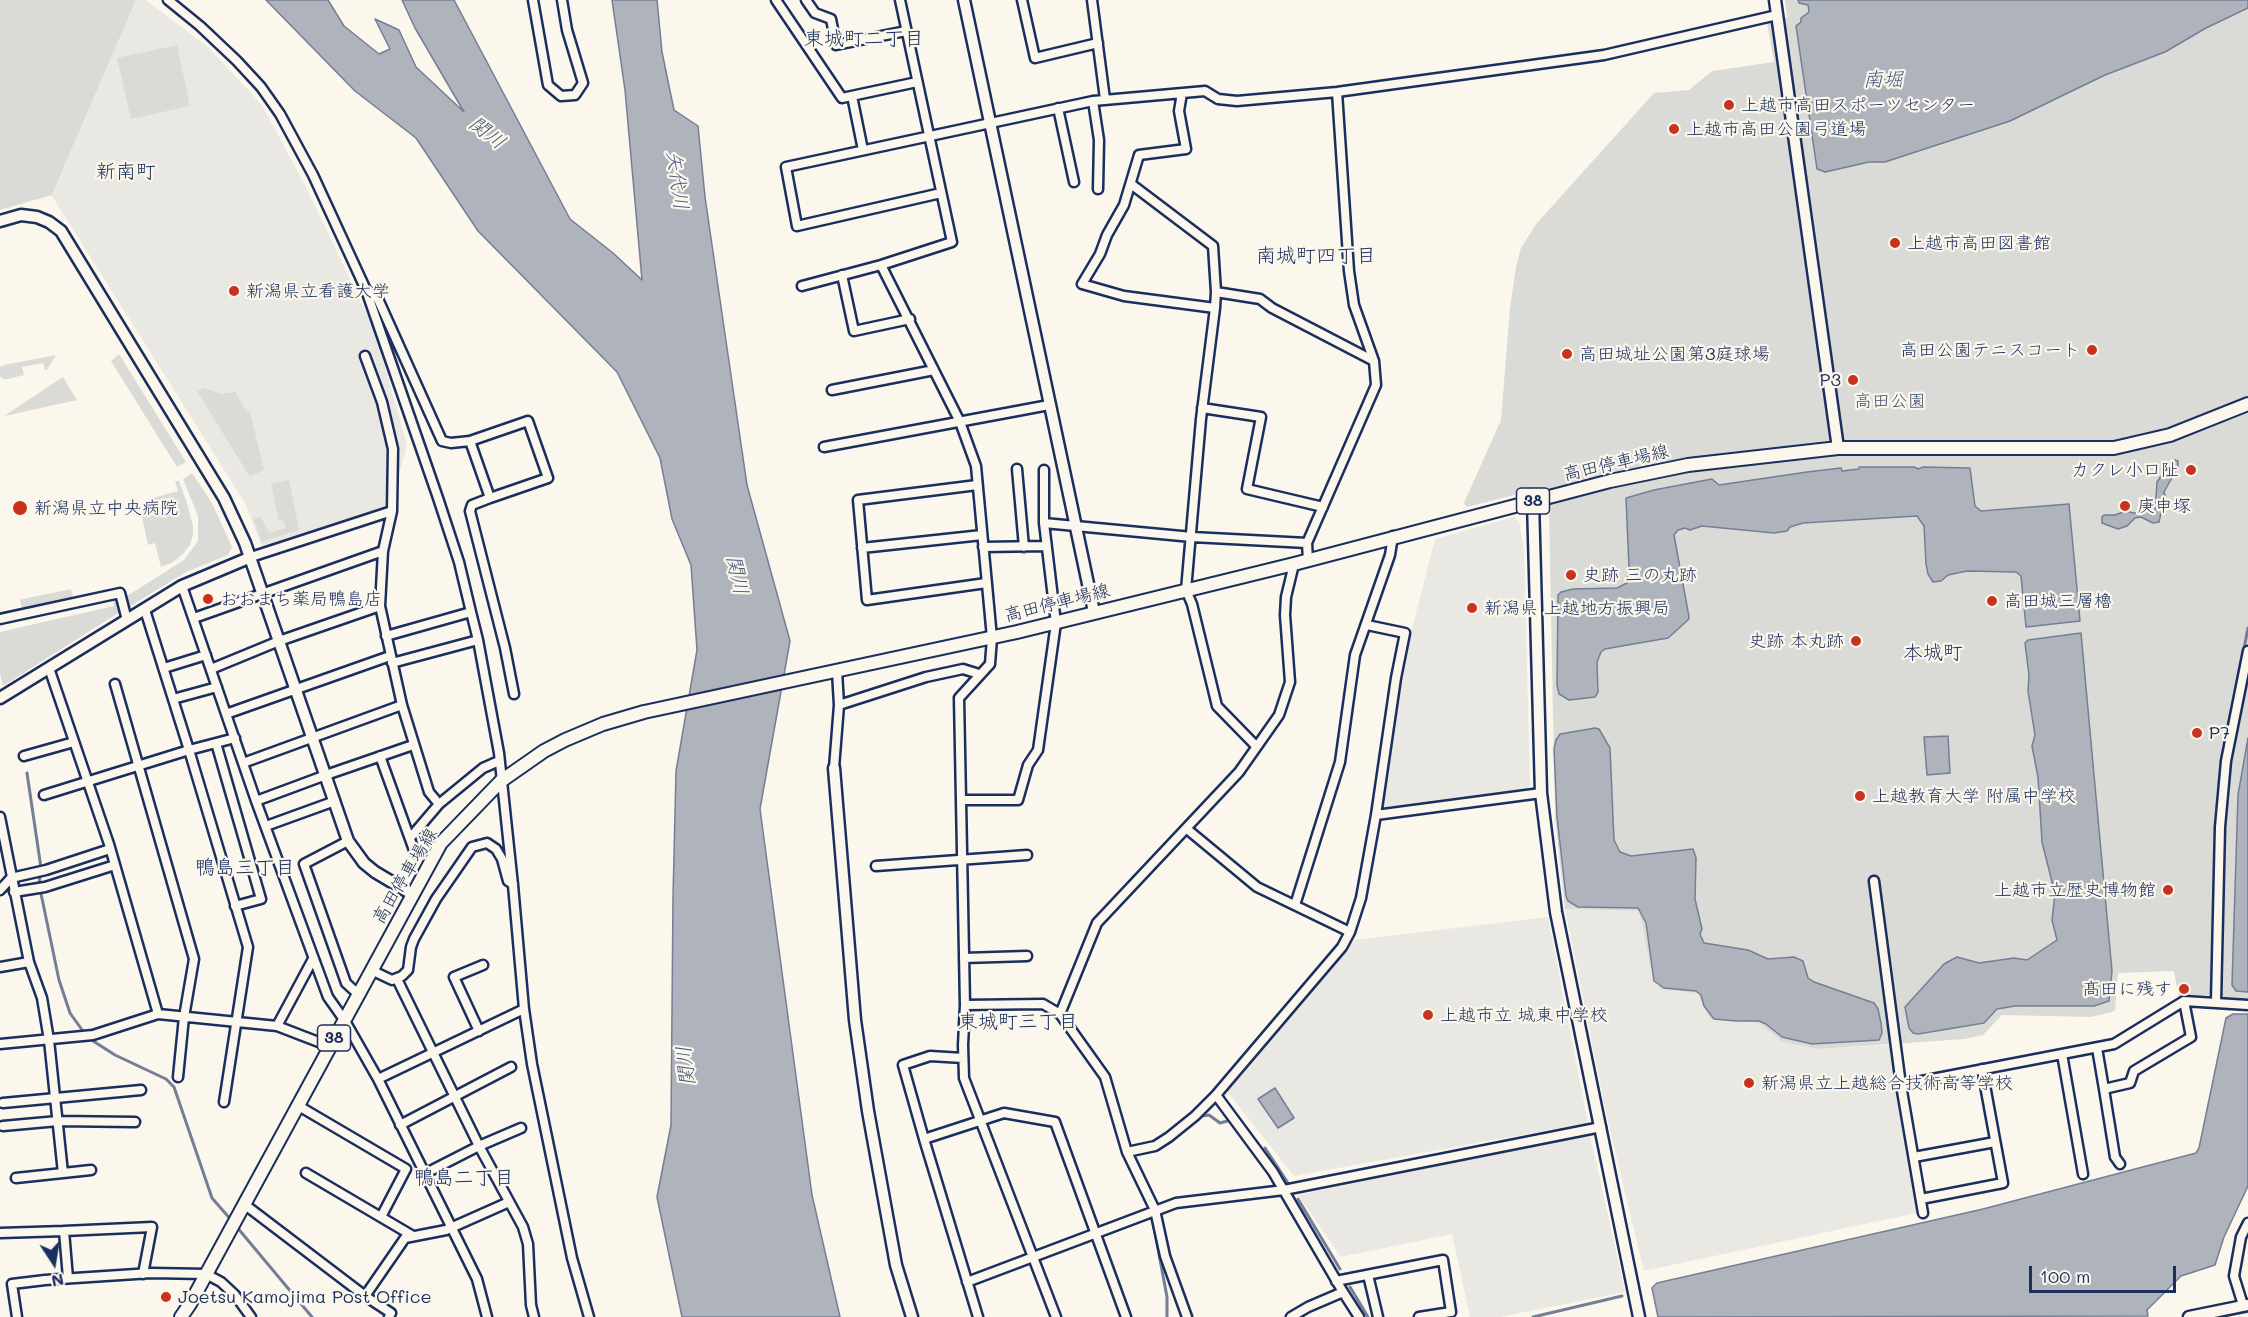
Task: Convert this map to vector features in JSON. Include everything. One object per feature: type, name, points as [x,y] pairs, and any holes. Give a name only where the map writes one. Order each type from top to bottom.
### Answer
[{"type":"main road","name":"高田停車場線","points":[[181,1317],[441,843],[505,778],[544,751],[565,740],[623,718],[1056,623],[1294,564],[1393,536],[1610,481],[1688,465],[1839,448],[2114,448],[2170,435],[2248,404]]},
{"type":"street","points":[[168,0],[200,26],[261,87],[280,114],[313,175],[366,290],[459,562],[478,640],[499,761],[505,778],[524,1009],[540,1107],[572,1258],[589,1317]]},
{"type":"street","points":[[533,0],[548,85],[561,96],[575,95],[583,83],[567,30],[562,0]]},
{"type":"street","points":[[776,0],[842,98],[917,82]]},
{"type":"street","points":[[806,0],[815,13],[831,19],[836,45],[906,31]]},
{"type":"street","points":[[802,286],[881,265],[952,242],[900,0]]},
{"type":"street","points":[[964,0],[1094,612]]},
{"type":"street","points":[[1034,0],[1023,1],[1035,58],[1098,43]]},
{"type":"street","points":[[1092,0],[1105,99]]},
{"type":"street","points":[[1775,0],[1839,448]]},
{"type":"street","points":[[941,193],[797,226],[786,167],[1105,99],[1205,91],[1218,99],[1237,101],[1337,92],[1604,55],[1777,15]]},
{"type":"street","points":[[1308,560],[1307,543],[1376,385],[1377,373],[1354,305],[1349,271],[1337,92]]},
{"type":"street","points":[[1182,93],[1179,111],[1186,149],[1139,155],[1124,205],[1107,235],[1100,254],[1082,284],[1124,296],[1215,308]]},
{"type":"street","points":[[852,96],[863,150]]},
{"type":"street","points":[[1093,101],[1099,140],[1098,189]]},
{"type":"street","points":[[1058,108],[1074,183]]},
{"type":"street","points":[[1131,184],[1213,246],[1215,308],[1202,408],[1186,590],[1192,603],[1217,706],[1256,746]]},
{"type":"street","points":[[0,220],[21,215],[37,217],[61,231],[224,498],[251,557],[348,841],[364,863],[412,894]]},
{"type":"street","points":[[881,265],[960,422],[976,466],[992,638],[990,664],[959,698],[965,1005],[964,1078],[1056,1317]]},
{"type":"street","points":[[842,275],[854,331],[909,319]]},
{"type":"street","points":[[366,290],[378,300],[442,441],[451,444],[470,441],[528,421],[548,478],[472,505],[470,511],[505,648],[514,694]]},
{"type":"street","points":[[1216,292],[1260,299],[1272,308],[1374,361]]},
{"type":"street","points":[[365,356],[382,402],[393,449],[392,511],[383,551],[380,606],[413,745],[429,792],[439,804]]},
{"type":"street","points":[[832,390],[934,370]]},
{"type":"street","points":[[824,447],[1049,405]]},
{"type":"street","points":[[1202,408],[1261,417],[1247,489],[1323,507]]},
{"type":"street","points":[[470,441],[490,498]]},
{"type":"street","points":[[1017,469],[1024,547]]},
{"type":"street","points":[[961,800],[1018,800],[1028,765],[1038,750],[1056,623],[1044,523],[1044,470]]},
{"type":"street","points":[[977,485],[858,500],[862,548],[867,600],[986,583]]},
{"type":"street","points":[[1533,501],[1541,794],[1556,912],[1639,1317]]},
{"type":"street","points":[[0,698],[182,586],[251,557],[392,511]]},
{"type":"street","points":[[1044,523],[1192,537],[1307,543]]},
{"type":"street","points":[[862,548],[982,535]]},
{"type":"street","points":[[1295,905],[1340,762],[1355,656],[1390,555],[1393,536]]},
{"type":"street","points":[[983,547],[1046,546]]},
{"type":"street","points":[[194,618],[383,551]]},
{"type":"street","points":[[1059,1014],[1096,923],[1239,772],[1280,715],[1289,691],[1290,672],[1285,615],[1286,597],[1294,564]]},
{"type":"street","points":[[182,586],[256,801],[328,997],[345,1021],[378,1079],[477,1280],[487,1317]]},
{"type":"street","points":[[0,619],[120,593],[127,620]]},
{"type":"street","points":[[211,669],[279,641],[380,606]]},
{"type":"street","points":[[145,610],[248,947],[224,1102]]},
{"type":"street","points":[[386,636],[471,612]]},
{"type":"street","points":[[1127,1152],[1155,1146],[1169,1137],[1216,1095],[1342,947],[1350,932],[1361,898],[1405,633],[1366,625]]},
{"type":"street","points":[[226,714],[391,659],[478,640]]},
{"type":"street","points":[[2216,1002],[2220,827],[2226,761],[2248,651]]},
{"type":"street","points":[[164,668],[206,655]]},
{"type":"street","points":[[49,668],[110,849],[158,1014]]},
{"type":"street","points":[[839,705],[926,677],[963,669],[979,674]]},
{"type":"street","points":[[831,672],[839,705],[834,768],[855,1020],[868,1111],[896,1265],[912,1317]]},
{"type":"street","points":[[115,684],[194,959],[184,1017],[178,1077]]},
{"type":"street","points":[[173,699],[217,687]]},
{"type":"street","points":[[243,764],[402,705]]},
{"type":"street","points":[[44,795],[87,780],[235,738]]},
{"type":"street","points":[[24,756],[74,742]]},
{"type":"street","points":[[216,743],[261,899],[235,906]]},
{"type":"street","points":[[256,801],[326,774],[413,745]]},
{"type":"street","points":[[380,756],[415,853]]},
{"type":"street","points":[[410,838],[439,804],[483,768],[499,761]]},
{"type":"street","points":[[1376,815],[1541,794]]},
{"type":"street","points":[[266,826],[335,801]]},
{"type":"street","points":[[0,817],[29,962],[42,998],[50,1040],[63,1173]]},
{"type":"street","points":[[1187,828],[1257,887],[1350,932]]},
{"type":"street","points":[[348,841],[304,864],[346,983],[358,993]]},
{"type":"street","points":[[371,970],[392,980],[397,979],[408,970],[411,946],[436,899],[472,847],[487,843],[496,849],[502,859],[508,881],[513,885]]},
{"type":"street","points":[[0,890],[11,878],[46,870],[110,849]]},
{"type":"street","points":[[876,866],[1027,855]]},
{"type":"street","points":[[14,892],[45,887],[115,865]]},
{"type":"street","points":[[1874,881],[1901,1085],[1923,1213]]},
{"type":"street","points":[[964,958],[1027,956]]},
{"type":"street","points":[[277,1026],[314,959]]},
{"type":"street","points":[[0,967],[29,962]]},
{"type":"street","points":[[479,1031],[454,977],[483,964]]},
{"type":"street","points":[[397,979],[479,1146],[523,1227],[528,1244],[531,1305],[534,1317]]},
{"type":"street","points":[[2104,1089],[2130,1083],[2134,1071],[2191,1037],[2184,1002]]},
{"type":"street","points":[[1901,1085],[2117,1043],[2184,1002],[2248,1005]]},
{"type":"street","points":[[965,1005],[1043,1004],[1059,1014],[1105,1077],[1127,1152],[1155,1210],[1165,1256],[1186,1317]]},
{"type":"street","points":[[378,1079],[524,1009]]},
{"type":"street","points":[[0,1044],[93,1035],[158,1014],[277,1026],[329,1046]]},
{"type":"street","points":[[2097,1048],[2115,1157],[2120,1164]]},
{"type":"street","points":[[2062,1054],[2083,1174]]},
{"type":"street","points":[[963,1058],[930,1056],[903,1065],[978,1317]]},
{"type":"street","points":[[400,1125],[511,1067]]},
{"type":"street","points":[[1921,1199],[2003,1183],[1982,1069]]},
{"type":"street","points":[[3,1103],[141,1090]]},
{"type":"street","points":[[1216,1095],[1284,1190],[1359,1317]]},
{"type":"street","points":[[297,1105],[406,1169],[381,1217]]},
{"type":"street","points":[[924,1139],[1004,1113],[1054,1122],[1097,1233],[1126,1317]]},
{"type":"street","points":[[3,1126],[58,1121],[135,1122]]},
{"type":"street","points":[[967,1282],[1176,1203],[1284,1190],[1601,1127]]},
{"type":"street","points":[[432,1170],[521,1128]]},
{"type":"street","points":[[1914,1157],[1995,1142]]},
{"type":"street","points":[[16,1178],[91,1170]]},
{"type":"street","points":[[306,1173],[413,1236]]},
{"type":"street","points":[[365,1296],[405,1238],[451,1228],[509,1202]]},
{"type":"street","points":[[244,1204],[365,1296],[391,1313],[389,1317]]},
{"type":"street","points":[[2246,1317],[2246,1305],[2234,1276],[2241,1237],[2248,1222]]},
{"type":"street","points":[[0,1233],[152,1227],[143,1274]]},
{"type":"street","points":[[64,1231],[68,1278]]},
{"type":"street","points":[[1336,1281],[1443,1260],[1451,1312],[1419,1317]]},
{"type":"street","points":[[18,1317],[12,1284],[143,1274],[206,1274],[228,1288],[251,1317]]},
{"type":"street","points":[[1368,1275],[1378,1317]]},
{"type":"street","points":[[1291,1317],[1343,1292]]},
{"type":"street","points":[[2189,1317],[2246,1305]]},
{"type":"shaded area","name":"新潟県立看護大学","points":[[136,0],[146,0],[209,48],[262,105],[306,187],[375,331],[407,445],[390,508],[262,547],[245,503],[52,196]]},
{"type":"shaded area","name":"新潟県 上越地方振興局","points":[[1514,517],[1519,522],[1524,549],[1530,785],[1525,791],[1387,809],[1381,806],[1402,668],[1435,539]]},
{"type":"shaded area","name":"新潟県立上越総合技術高等学校","points":[[1565,909],[1639,911],[1652,974],[1697,993],[1710,1019],[1759,1023],[1782,1042],[1818,1049],[1891,1045],[1921,1212],[1644,1271],[1607,1118]]},
{"type":"shaded area","name":"上越市立 城東中学校","points":[[1548,917],[1588,1123],[1294,1176],[1226,1090],[1354,940]]},
{"type":"shaded area","points":[[1590,1134],[1625,1292],[1500,1317],[1470,1317],[1452,1234],[1341,1257],[1298,1195]]},
{"type":"green space","points":[[0,0],[136,0],[52,195],[0,210]]},
{"type":"green space","name":"高田公園","points":[[1785,0],[2248,0],[2248,1001],[2228,1000],[2209,995],[2185,996],[2179,999],[2174,971],[2118,973],[2115,1011],[2091,1017],[2002,1015],[1983,1035],[1965,1039],[1818,1049],[1782,1042],[1759,1023],[1710,1019],[1697,993],[1660,989],[1652,974],[1639,911],[1565,909],[1555,817],[1549,510],[1542,488],[1467,507],[1464,503],[1501,420],[1510,308],[1516,267],[1521,248],[1537,223],[1654,93],[1689,90],[1712,71],[1774,62],[1767,23],[1787,18]]},
{"type":"green space","points":[[177,45],[190,106],[131,119],[117,58]]},
{"type":"green space","points":[[119,354],[186,462],[177,467],[111,361]]},
{"type":"green space","points":[[56,355],[47,370],[43,363],[22,367],[24,375],[7,379],[0,376],[0,367],[4,365]]},
{"type":"green space","points":[[63,377],[77,400],[4,416]]},
{"type":"green space","points":[[204,388],[221,394],[235,392],[246,411],[250,412],[264,470],[250,477],[197,391]]},
{"type":"green space","points":[[192,473],[212,503],[232,547],[228,555],[186,572],[129,607],[127,596],[184,560],[198,541],[198,516],[183,479]]},
{"type":"green space","points":[[289,480],[299,530],[262,542],[253,519],[261,517],[269,533],[286,528],[283,520],[279,521],[271,484]]},
{"type":"green space","points":[[175,481],[179,481],[187,503],[193,534],[190,545],[183,554],[173,562],[161,567],[155,543],[148,545],[141,512],[155,509],[153,498],[178,491]]},
{"type":"green space","points":[[71,589],[73,597],[22,608],[20,600]]},
{"type":"green space","points":[[113,599],[116,599],[120,612],[3,686],[0,673],[0,632],[114,606]]},
{"type":"water","points":[[266,0],[328,0],[344,26],[379,54],[390,49],[375,19],[399,30],[416,67],[464,112],[415,28],[402,0],[454,0],[570,219],[613,253],[642,280],[625,90],[612,0],[657,0],[662,52],[674,110],[698,126],[705,197],[747,485],[790,641],[760,809],[812,1195],[840,1317],[682,1317],[657,1197],[671,1125],[676,771],[697,650],[691,565],[672,519],[660,458],[617,372],[478,231],[416,138],[355,91]]},
{"type":"water","name":"南堀","points":[[1798,0],[2248,0],[2248,8],[2206,28],[2165,52],[2105,75],[2010,121],[1885,162],[1869,162],[1825,172],[1817,169],[1796,26],[1809,12],[1808,5],[1799,3]]},
{"type":"water","points":[[2175,460],[2178,461],[2178,467],[2164,492],[2167,504],[2161,513],[2159,522],[2153,523],[2141,517],[2135,518],[2127,526],[2118,529],[2102,523],[2104,515],[2115,515],[2126,511],[2133,513],[2155,511],[2157,482],[2169,464]]},
{"type":"water","points":[[1859,467],[1970,468],[1975,506],[1981,511],[2069,504],[2080,621],[2026,627],[2021,576],[2016,572],[1967,571],[1948,575],[1941,581],[1933,582],[1926,564],[1924,526],[1917,516],[1803,523],[1790,527],[1787,531],[1774,533],[1702,526],[1690,530],[1685,528],[1678,530],[1674,535],[1688,620],[1668,638],[1605,649],[1601,652],[1597,662],[1598,692],[1595,697],[1569,700],[1559,694],[1557,685],[1558,595],[1573,589],[1617,588],[1627,583],[1629,567],[1626,498],[1712,479],[1719,485],[1841,468],[1842,471],[1859,469]]},
{"type":"water","points":[[2081,633],[2112,971],[2109,1001],[2094,1006],[2015,1006],[1997,1009],[1984,1023],[1913,1033],[1909,1028],[1905,1007],[1944,964],[1957,957],[1979,963],[2014,958],[2027,960],[2057,940],[2052,920],[2055,894],[2042,842],[2038,777],[2032,746],[2035,735],[2028,691],[2029,675],[2025,643],[2028,640]]},
{"type":"water","points":[[1599,729],[1610,748],[1614,840],[1620,852],[1631,856],[1693,849],[1696,858],[1695,899],[1702,929],[1700,934],[1704,943],[1748,950],[1768,959],[1794,957],[1803,961],[1808,978],[1814,982],[1874,1003],[1881,1023],[1882,1033],[1879,1040],[1812,1044],[1782,1037],[1759,1021],[1714,1019],[1704,1006],[1701,995],[1696,991],[1664,988],[1654,981],[1646,923],[1638,908],[1578,907],[1568,901],[1557,817],[1554,749],[1560,734]]},
{"type":"water","points":[[1948,736],[1950,773],[1927,775],[1924,737]]},
{"type":"water","points":[[2248,738],[2248,992],[2236,991],[2232,985],[2238,795]]},
{"type":"water","points":[[2233,1014],[2248,1014],[2248,1186],[2224,1237],[2215,1265],[2181,1276],[2147,1310],[2148,1316],[1658,1317],[1652,1288],[1657,1283],[1983,1209],[2196,1153],[2199,1148],[2226,1018]]},
{"type":"water","points":[[1275,1088],[1294,1118],[1278,1128],[1258,1099]]},
{"type":"waterway","points":[[2236,689],[2248,628]]},
{"type":"waterway","points":[[27,773],[41,868],[39,884],[59,980],[70,1013],[85,1034]]},
{"type":"waterway","points":[[90,1039],[115,1055],[166,1079],[174,1087],[212,1198],[232,1221]]},
{"type":"waterway","points":[[1193,1123],[1202,1116],[1209,1115],[1220,1123],[1231,1120]]},
{"type":"waterway","points":[[1265,1148],[1288,1183]]},
{"type":"waterway","points":[[1132,1171],[1147,1204]]},
{"type":"waterway","points":[[1298,1199],[1340,1269]]},
{"type":"waterway","points":[[1153,1222],[1167,1297],[1167,1317]]},
{"type":"waterway","points":[[236,1226],[312,1317]]},
{"type":"waterway","points":[[1350,1287],[1368,1317]]},
{"type":"waterway","points":[[1533,1317],[1622,1296]]},
{"type":"place","name":"上越市高田スポーツセンター","points":[[1729,105]]},
{"type":"place","name":"上越市高田公園弓道場","points":[[1674,129]]},
{"type":"place","name":"上越市高田図書館","points":[[1895,243]]},
{"type":"place","name":"新潟県立看護大学","points":[[234,291]]},
{"type":"place","name":"高田公園テニスコート","points":[[2092,350]]},
{"type":"place","name":"高田城址公園第3庭球場","points":[[1567,354]]},
{"type":"place","name":"P3","points":[[1853,380]]},
{"type":"place","name":"カクレ小口阯","points":[[2191,470]]},
{"type":"place","name":"庚申塚","points":[[2125,506]]},
{"type":"place","name":"新潟県立中央病院","points":[[20,508]]},
{"type":"place","name":"史跡 三の丸跡","points":[[1571,575]]},
{"type":"place","name":"おおまち薬局鴨島店","points":[[208,599]]},
{"type":"place","name":"高田城三層櫓","points":[[1992,601]]},
{"type":"place","name":"新潟県 上越地方振興局","points":[[1472,608]]},
{"type":"place","name":"史跡 本丸跡","points":[[1856,641]]},
{"type":"place","name":"P7","points":[[2197,733]]},
{"type":"place","name":"上越教育大学 附属中学校","points":[[1860,796]]},
{"type":"place","name":"上越市立歴史博物館","points":[[2168,890]]},
{"type":"place","name":"髙田に残す","points":[[2184,989]]},
{"type":"place","name":"上越市立 城東中学校","points":[[1428,1015]]},
{"type":"place","name":"新潟県立上越総合技術高等学校","points":[[1749,1083]]},
{"type":"place","name":"Joetsu Kamojima Post Office","points":[[166,1297]]},
{"type":"district","name":"東城町二丁目","points":[[864,39]]},
{"type":"district","name":"新南町","points":[[126,172]]},
{"type":"district","name":"南城町四丁目","points":[[1316,256]]},
{"type":"district","name":"本城町","points":[[1933,653]]},
{"type":"district","name":"鴨島三丁目","points":[[245,868]]},
{"type":"district","name":"東城町三丁目","points":[[1018,1022]]},
{"type":"district","name":"鴨島二丁目","points":[[464,1178]]},
{"type":"water label","name":"関川","points":[[487,133]]},
{"type":"water label","name":"矢代川","points":[[677,180]]},
{"type":"water label","name":"関川","points":[[737,575]]},
{"type":"water label","name":"関川","points":[[686,1066]]}]
